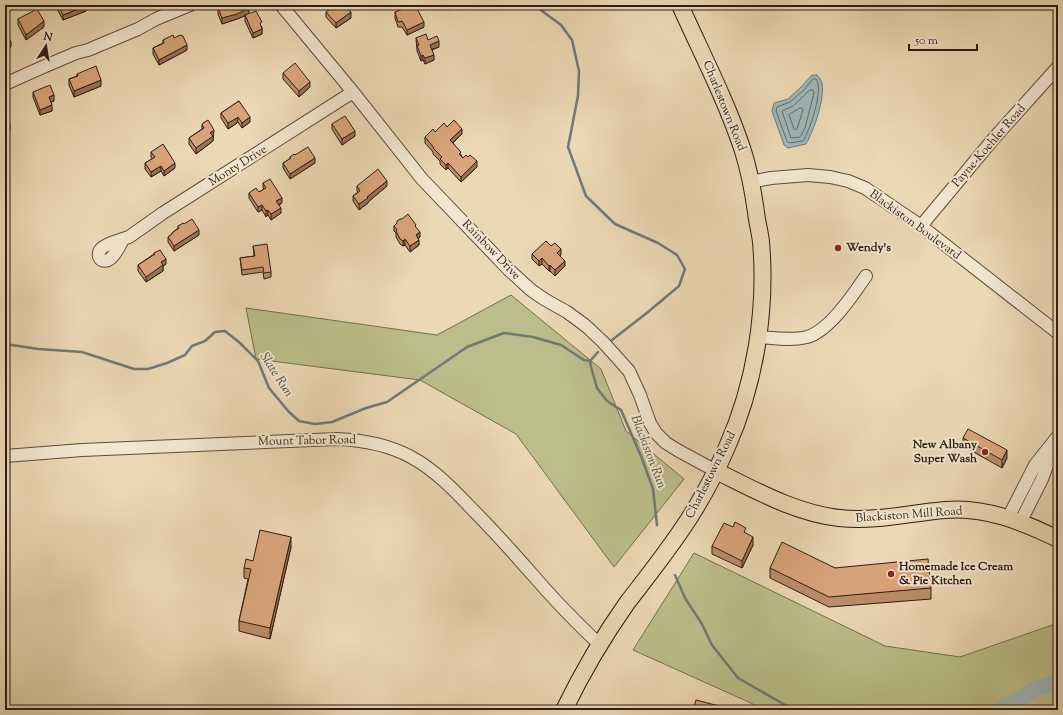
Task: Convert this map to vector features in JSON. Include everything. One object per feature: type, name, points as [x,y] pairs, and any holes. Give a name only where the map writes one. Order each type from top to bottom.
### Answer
[{"type":"main road","name":"Charlestown Road","points":[[564,710],[600,645],[626,606],[682,529],[716,471],[738,421],[753,366],[758,337],[761,300],[761,242],[744,153],[725,103],[680,5]]},
{"type":"main road","name":"Blackiston Mill Road","points":[[716,471],[796,508],[838,518],[883,518],[947,510],[978,511],[1014,520],[1057,537]]},
{"type":"street","points":[[5,84],[42,67],[131,32],[190,5]]},
{"type":"street","name":"Rainbow Drive","points":[[280,5],[353,92],[422,179],[509,270],[531,290],[567,312],[586,326],[603,342],[629,371],[640,395],[650,423],[656,433],[666,443],[716,471]]},
{"type":"street","name":"Payne-Koehler Road","points":[[920,226],[995,137],[1058,67]]},
{"type":"street","name":"Monty Drive","points":[[123,239],[129,237],[163,213],[353,92]]},
{"type":"street","name":"Blackiston Boulevard","points":[[750,182],[771,178],[808,175],[830,177],[848,181],[864,188],[920,226],[1058,333]]},
{"type":"street","points":[[758,337],[792,339],[813,335],[830,322],[845,306],[866,276]]},
{"type":"street","name":"Mount Tabor Road","points":[[5,456],[82,450],[337,439],[375,443],[411,457],[442,478],[506,544],[576,622],[600,645]]},
{"type":"street","points":[[1014,520],[1042,479],[1055,440]]},
{"type":"green space","points":[[511,295],[601,369],[626,431],[684,479],[614,567],[516,434],[420,380],[256,359],[246,308],[437,335]]},
{"type":"green space","points":[[694,553],[885,646],[960,657],[1058,623],[1058,710],[752,710],[753,704],[633,650]]},
{"type":"water","points":[[812,75],[817,75],[822,83],[823,90],[815,123],[806,144],[788,148],[784,145],[772,111],[774,103],[788,99]]},
{"type":"building","points":[[58,5],[85,5],[86,6],[63,15]]},
{"type":"building","points":[[226,5],[247,5],[249,8],[237,14],[222,18],[218,8]]},
{"type":"building","points":[[335,5],[343,5],[351,12],[336,23],[326,12]]},
{"type":"building","points":[[414,5],[424,22],[407,30],[402,21],[398,22],[395,12]]},
{"type":"building","points":[[37,9],[44,21],[26,35],[18,19]]},
{"type":"building","points":[[256,11],[262,22],[260,23],[262,29],[253,33],[245,15]]},
{"type":"building","points":[[5,28],[11,42],[5,44]]},
{"type":"building","points":[[426,34],[428,40],[437,36],[439,41],[430,45],[434,55],[425,58],[423,55],[421,56],[416,38]]},
{"type":"building","points":[[173,35],[174,38],[180,35],[183,36],[187,45],[159,60],[153,48],[164,43],[163,40]]},
{"type":"building","points":[[295,63],[310,82],[299,91],[283,73]]},
{"type":"building","points":[[96,66],[101,80],[74,91],[69,79],[78,76],[77,74]]},
{"type":"building","points":[[50,85],[54,95],[49,97],[52,105],[40,110],[33,92]]},
{"type":"building","points":[[5,101],[9,109],[5,111]]},
{"type":"building","points":[[239,101],[250,117],[242,123],[238,117],[228,123],[221,113]]},
{"type":"building","points":[[5,111],[10,125],[5,127]]},
{"type":"building","points":[[345,116],[355,131],[342,139],[332,124]]},
{"type":"building","points":[[208,120],[214,130],[210,133],[213,136],[196,148],[189,138],[204,128],[202,125],[203,123]]},
{"type":"building","points":[[454,120],[462,129],[450,140],[461,152],[459,154],[463,158],[466,155],[468,157],[470,155],[477,161],[461,177],[448,163],[446,165],[440,159],[442,157],[425,137],[433,129],[435,132],[444,123],[447,127]]},
{"type":"building","points":[[163,144],[175,163],[164,171],[161,166],[151,172],[145,163],[155,157],[151,152]]},
{"type":"building","points":[[308,147],[315,158],[290,174],[283,163],[294,154],[295,155]]},
{"type":"building","points":[[378,169],[387,181],[359,204],[353,196],[360,191],[357,186]]},
{"type":"building","points":[[270,179],[282,198],[276,201],[281,208],[271,214],[268,210],[266,211],[262,205],[258,207],[249,193],[256,188],[259,192],[266,188],[263,183]]},
{"type":"building","points":[[408,214],[420,232],[416,235],[419,240],[410,246],[405,239],[403,241],[400,239],[394,226],[397,221]]},
{"type":"building","points":[[192,219],[199,230],[174,246],[168,237],[179,228],[178,226]]},
{"type":"building","points":[[546,241],[551,246],[555,243],[561,249],[557,253],[565,261],[555,270],[542,258],[539,261],[532,254]]},
{"type":"building","points":[[267,244],[271,272],[264,273],[263,267],[242,270],[240,258],[255,256],[253,246]]},
{"type":"building","points":[[160,250],[166,259],[161,262],[163,265],[146,277],[138,265]]},
{"type":"building","points":[[968,429],[1007,450],[1002,460],[963,438]]},
{"type":"building","points":[[735,522],[746,528],[744,532],[753,537],[742,561],[712,546],[724,523],[733,527]]},
{"type":"building","points":[[260,530],[291,537],[270,628],[239,621],[251,569],[244,568],[246,559],[253,561]]},
{"type":"building","points":[[782,542],[835,568],[928,559],[931,588],[829,597],[770,568]]},
{"type":"building","points":[[696,700],[723,707],[722,710],[693,710]]},
{"type":"waterway","name":"Blackiston Run","points":[[534,5],[561,25],[572,40],[579,71],[578,96],[568,147],[586,196],[615,224],[658,243],[677,255],[685,269],[679,286],[612,340]]},
{"type":"waterway","name":"Slate Run","points":[[5,344],[38,349],[82,352],[134,369],[148,369],[185,355],[192,346],[205,341],[215,332],[225,331],[240,343],[258,361],[269,388],[289,412],[299,421],[315,424],[332,422],[366,408],[387,402],[467,347],[504,333],[533,337],[561,345],[584,360],[590,361]]},
{"type":"waterway","name":"Blackiston Run","points":[[598,352],[590,361],[597,388],[607,401],[621,410],[641,456],[653,489],[657,525]]},
{"type":"waterway","name":"Blackiston Run","points":[[675,575],[685,598],[702,624],[712,645],[738,678],[794,710]]},
{"type":"waterway","points":[[1000,710],[1038,688],[1058,682]]},
{"type":"place","name":"Wendy's","points":[[838,248]]},
{"type":"place","name":"New Albany Super Wash","points":[[985,452]]},
{"type":"place","name":"Homemade Ice Cream & Pie Kitchen","points":[[891,574]]}]
